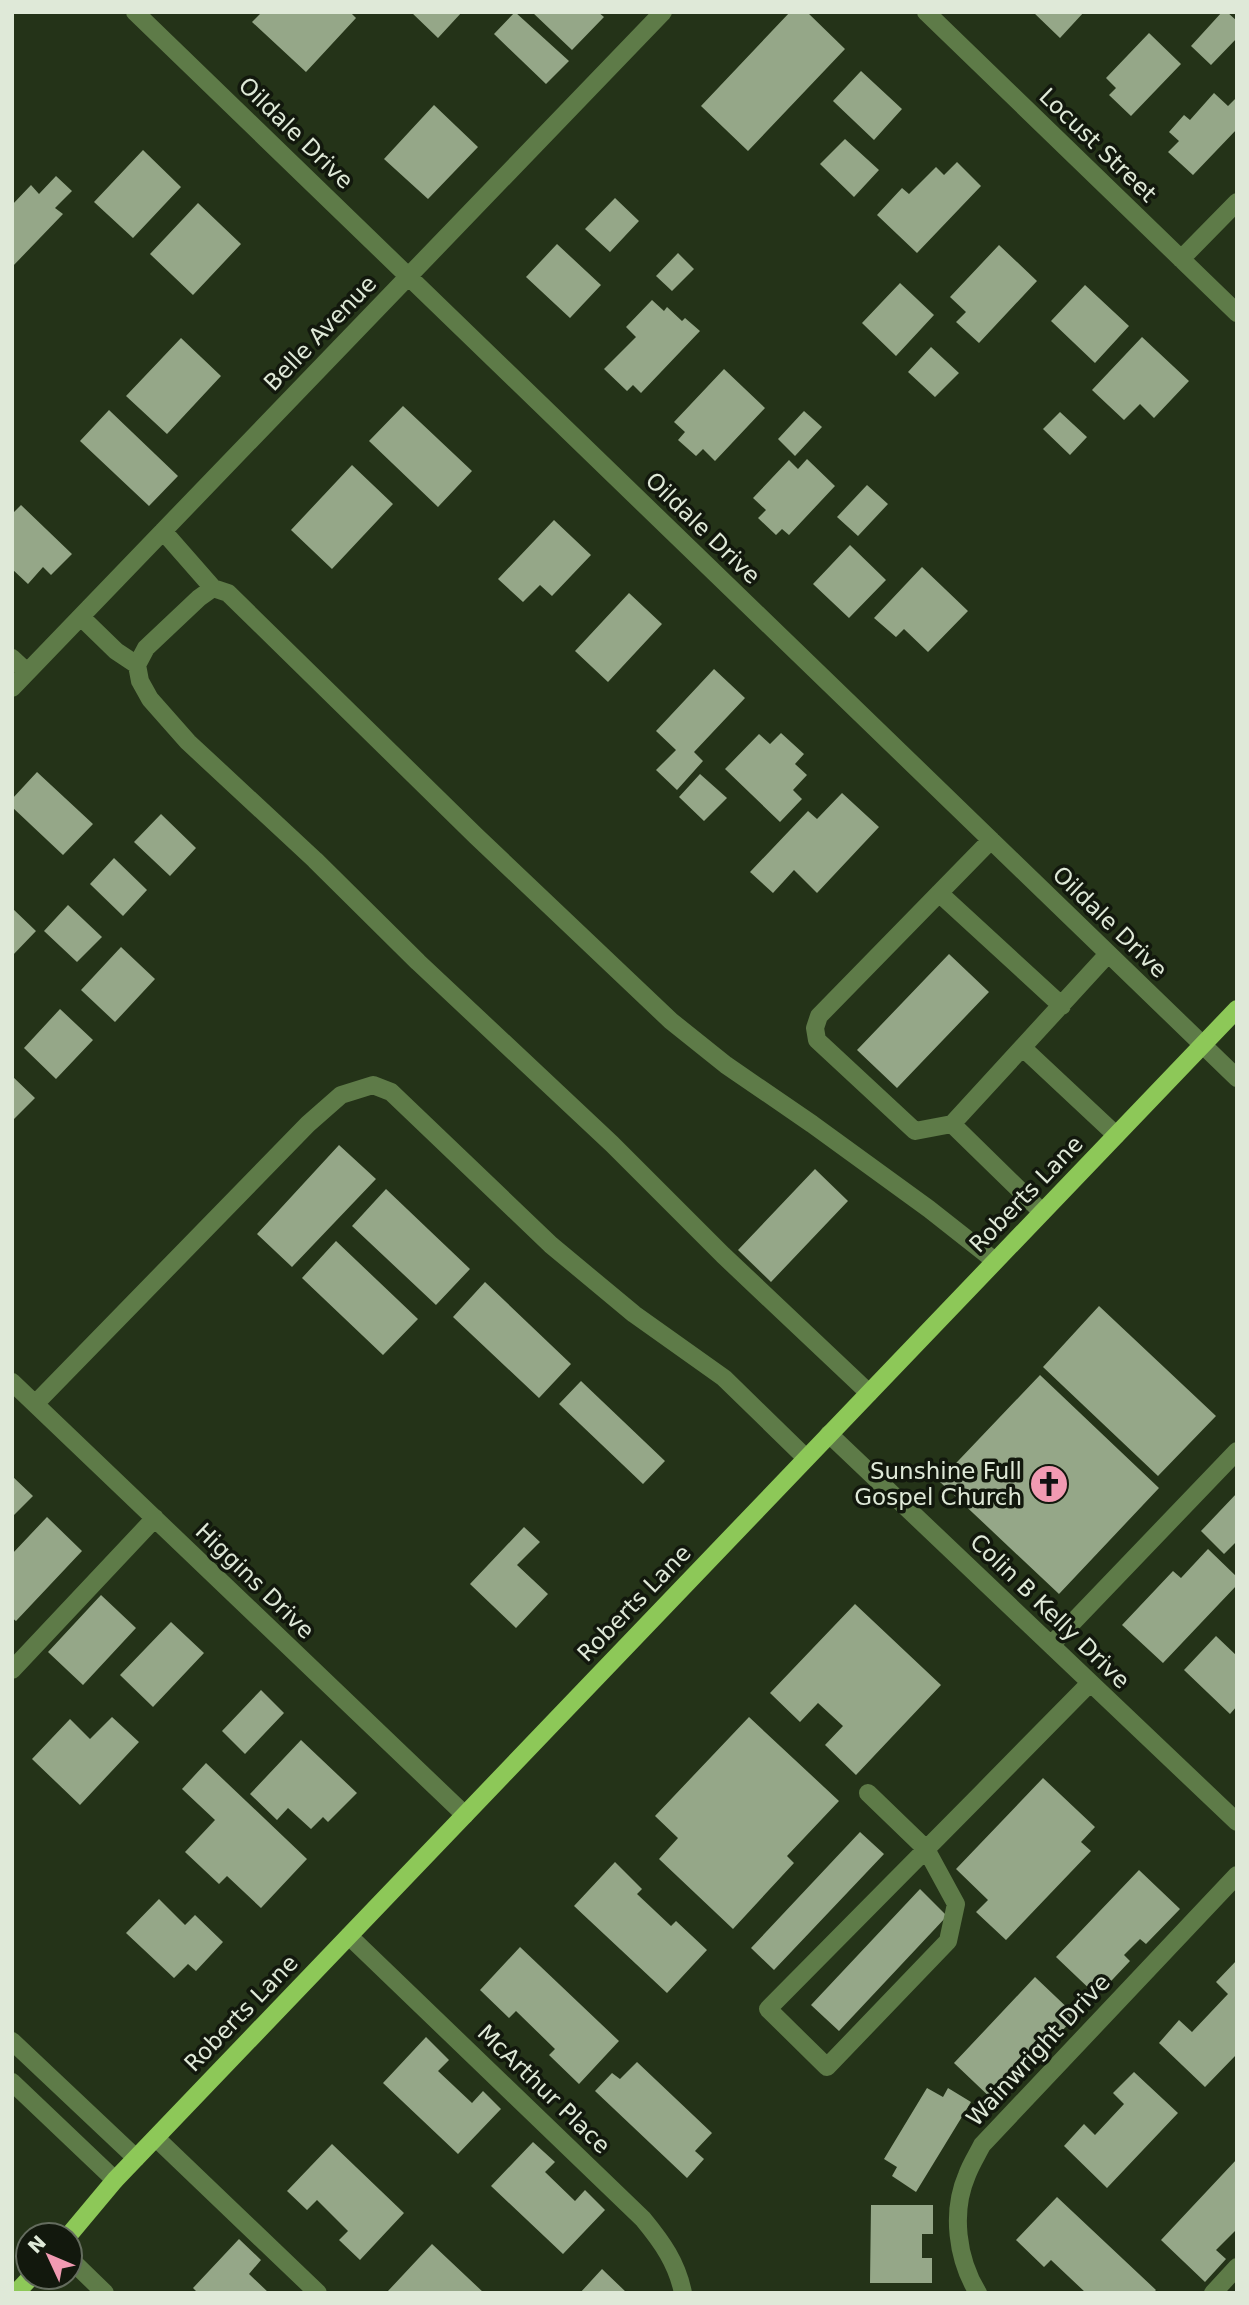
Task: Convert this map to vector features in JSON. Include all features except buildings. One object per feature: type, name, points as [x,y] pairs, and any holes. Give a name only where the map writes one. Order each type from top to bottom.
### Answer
[{"type":"main road","name":"Roberts Lane","points":[[81,2221],[115,2180],[1237,1009]]},
{"type":"street","name":"Oildale Drive","points":[[135,12],[1237,1078]]},
{"type":"street","name":"Belle Avenue","points":[[12,688],[663,12]]},
{"type":"street","name":"Locust Street","points":[[926,12],[1237,313]]},
{"type":"street","points":[[1181,259],[1237,202]]},
{"type":"street","points":[[163,531],[213,588],[228,593],[476,836],[671,1021],[726,1065],[929,1209],[995,1261]]},
{"type":"street","points":[[213,588],[146,648],[137,664],[139,681],[150,699],[188,742],[315,860],[869,1393]]},
{"type":"street","points":[[81,617],[116,651],[137,664]]},
{"type":"street","points":[[12,658],[27,673]]},
{"type":"street","points":[[991,840],[819,1016],[815,1028],[817,1040],[915,1131],[952,1124],[1108,954]]},
{"type":"street","points":[[939,893],[1062,1006]]},
{"type":"street","points":[[1023,1048],[1116,1135]]},
{"type":"street","points":[[35,1404],[308,1124],[341,1095],[373,1086],[391,1092],[551,1245],[634,1314],[724,1378],[806,1458]]},
{"type":"street","points":[[952,1124],[1042,1212]]},
{"type":"street","name":"Higgins Drive","points":[[12,1382],[464,1815]]},
{"type":"street","name":"Colin B Kelly Drive","points":[[829,1434],[1237,1822]]},
{"type":"street","points":[[1051,1645],[1233,1462]]},
{"type":"street","points":[[12,1670],[155,1518]]},
{"type":"street","points":[[868,1793],[926,1849],[956,1904],[948,1941],[827,2067],[768,2009],[926,1849],[1090,1683]]},
{"type":"street","name":"Wainwright Drive","points":[[978,2293],[970,2280],[960,2248],[958,2213],[966,2176],[982,2145],[1237,1875]]},
{"type":"street","name":"McArthur Place","points":[[349,1936],[643,2219],[667,2248],[683,2293]]},
{"type":"street","points":[[12,2041],[136,2158]]},
{"type":"street","points":[[12,2081],[115,2180]]},
{"type":"street","points":[[156,2138],[318,2293]]},
{"type":"street","points":[[1213,2293],[1237,2267]]},
{"type":"street","points":[[84,2273],[105,2293]]},
{"type":"place","name":"Sunshine Full Gospel Church","points":[[1049,1484]]}]
